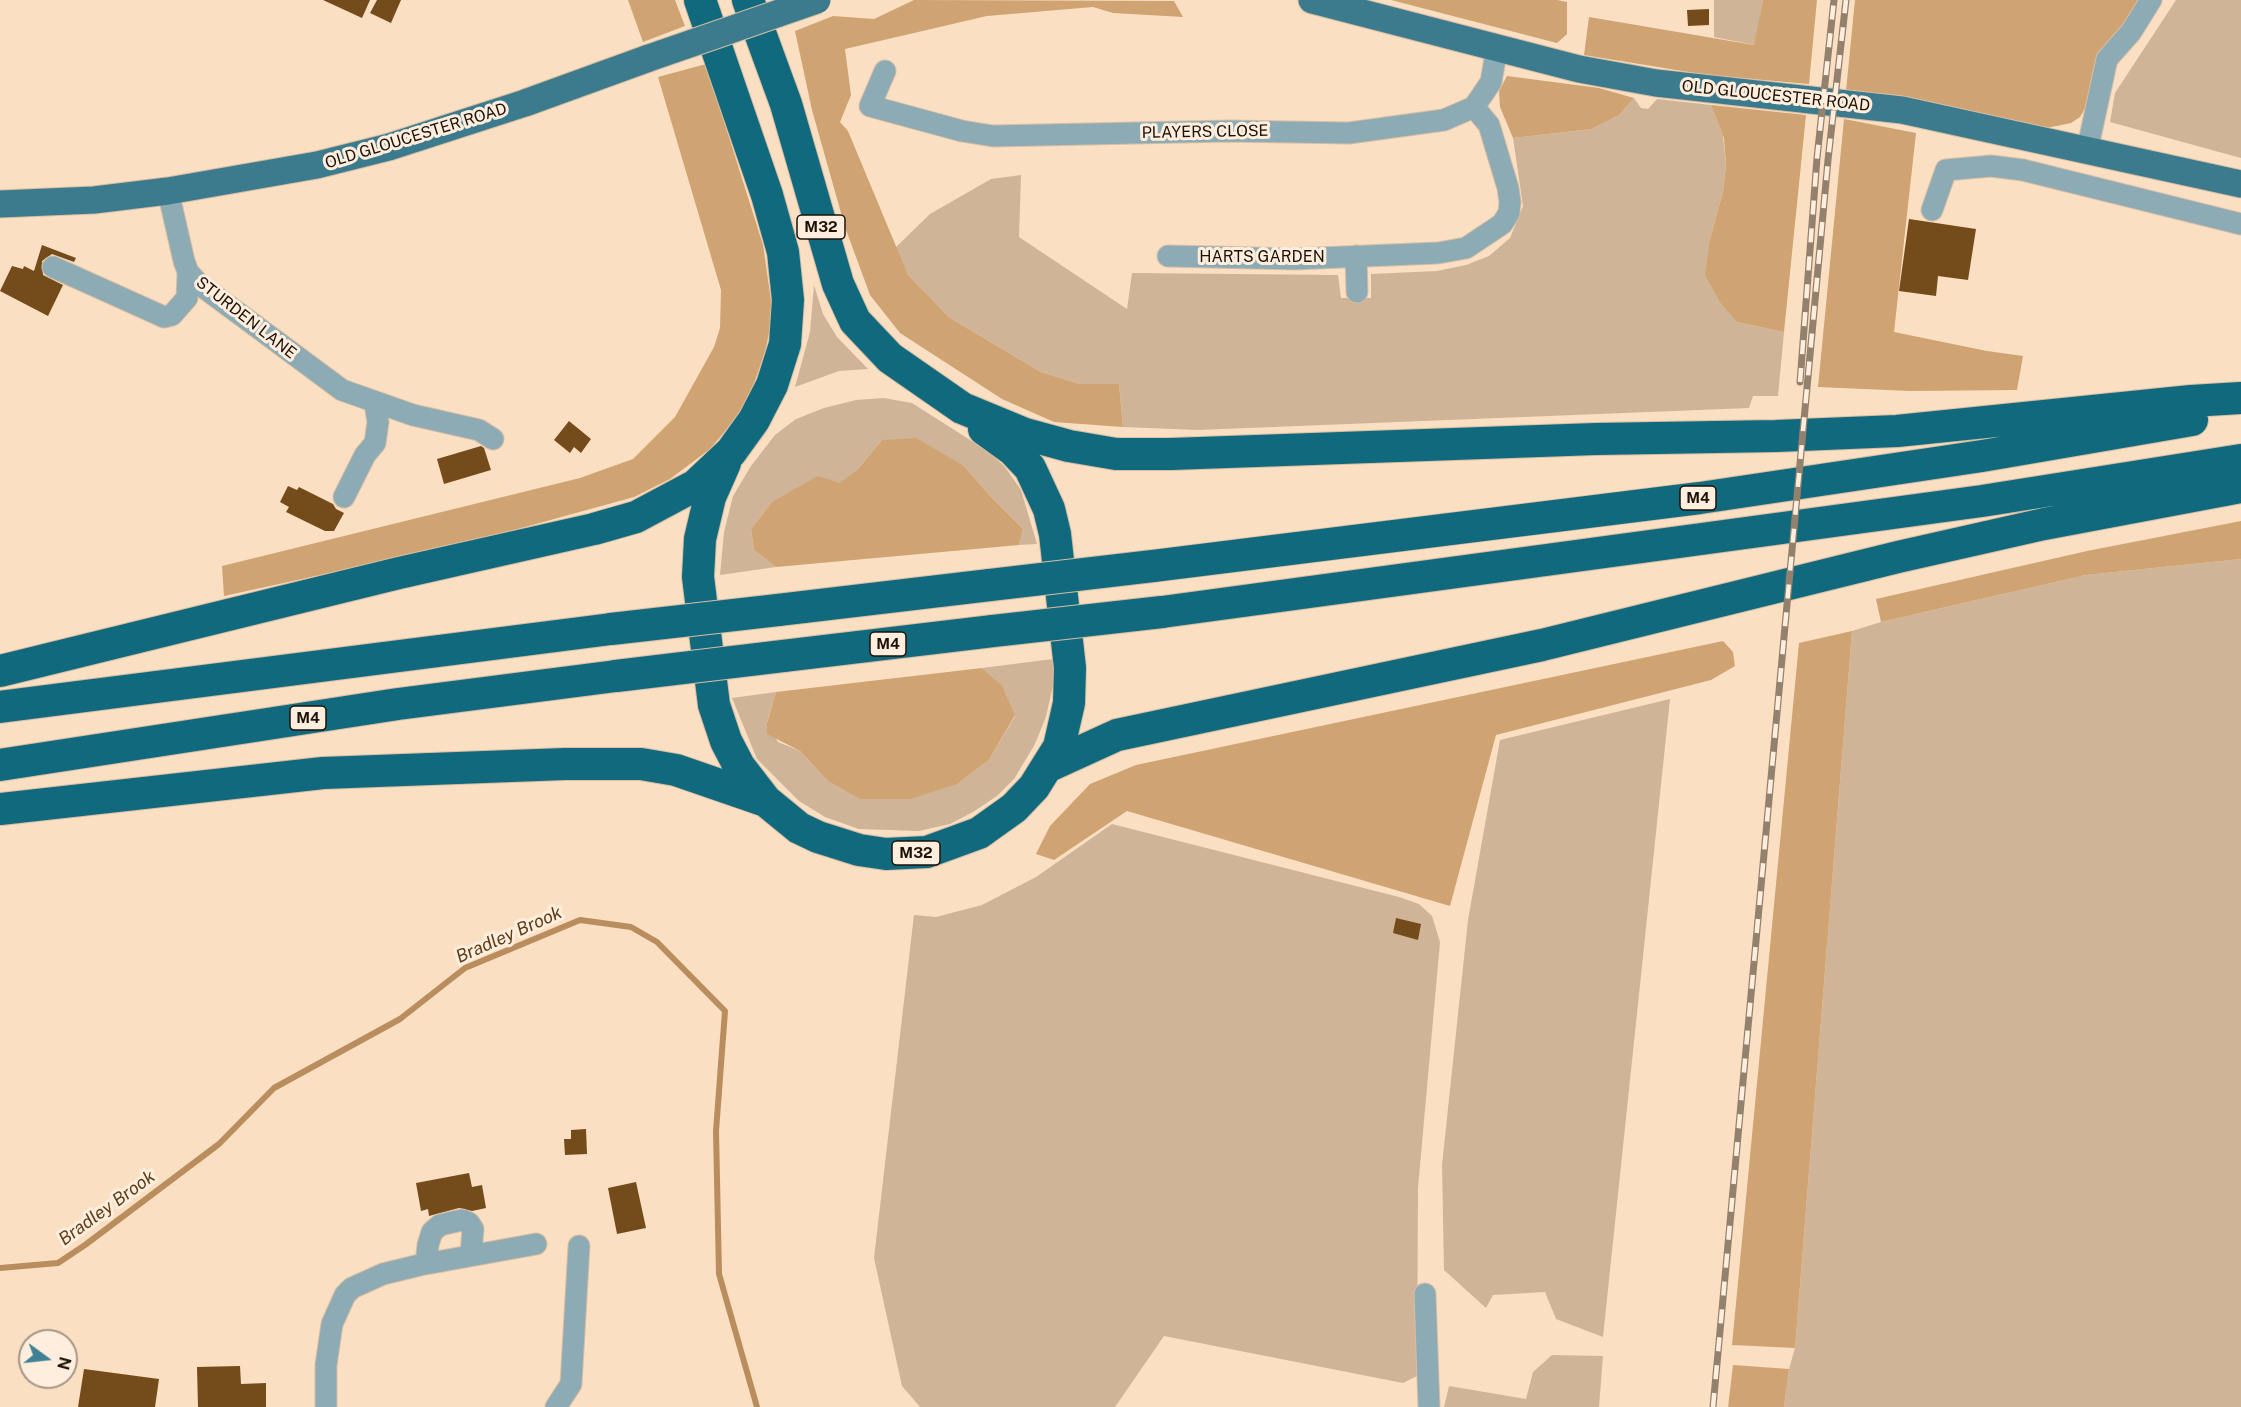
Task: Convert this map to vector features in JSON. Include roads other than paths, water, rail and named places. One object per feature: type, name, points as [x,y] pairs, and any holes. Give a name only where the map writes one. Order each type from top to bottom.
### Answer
[{"type":"highway","name":"M32","points":[[700,0],[767,195],[783,252],[788,300],[785,344],[772,385],[754,420],[731,452],[710,497],[700,539],[698,577],[714,705],[726,741],[739,766],[766,801],[799,828],[837,844],[886,854],[927,852],[979,833],[997,821],[1034,787],[1049,766],[1061,741],[1070,694],[1070,668],[1053,525],[1043,492],[1030,468],[1013,450],[978,424],[962,408],[890,358],[855,321],[838,284],[786,104],[748,0]]},
{"type":"highway","points":[[1596,439],[1897,422],[2002,412],[2241,377]]},
{"type":"highway","points":[[962,408],[1025,434],[1069,446],[1116,454],[1897,431],[2191,400],[2241,398]]},
{"type":"highway","name":"M4","points":[[0,707],[612,629],[1153,566],[1712,496],[1982,456],[2241,412]]},
{"type":"highway","points":[[0,671],[119,640],[594,529],[636,517],[696,485],[731,452]]},
{"type":"highway","name":"M4","points":[[0,765],[398,704],[1162,612],[1982,501],[2241,460]]},
{"type":"highway","points":[[1049,766],[1117,735],[1542,645],[1864,565],[2044,524],[2241,487]]},
{"type":"highway","points":[[0,809],[323,773],[565,764],[641,764],[676,770],[766,801]]},
{"type":"main road","name":"OLD GLOUCESTER ROAD","points":[[0,204],[94,200],[168,191],[306,168],[389,147],[525,103],[817,0]]},
{"type":"main road","name":"OLD GLOUCESTER ROAD","points":[[1312,0],[1579,69],[1656,83],[1902,110],[2241,184]]},
{"type":"street","points":[[2086,151],[2107,59],[2130,32],[2151,0]]},
{"type":"street","points":[[1474,107],[1491,82],[1497,47]]},
{"type":"street","name":"PLAYERS CLOSE","points":[[885,70],[870,106],[962,131],[993,136],[1230,131],[1349,133],[1444,120],[1474,107]]},
{"type":"street","name":"HARTS GARDEN","points":[[1168,256],[1295,259],[1452,252],[1466,249],[1502,224],[1509,213],[1508,188],[1489,125],[1474,107]]},
{"type":"street","points":[[1932,210],[1946,170],[1991,166],[2023,170],[2241,224]]},
{"type":"street","name":"STURDEN LANE","points":[[168,191],[188,272],[199,284],[342,390],[375,404],[473,428],[493,439]]},
{"type":"street","points":[[1356,256],[1357,292]]},
{"type":"street","points":[[53,267],[164,317],[172,315],[187,298],[188,272]]},
{"type":"street","points":[[344,498],[365,455],[380,445],[375,404]]},
{"type":"street","points":[[426,1263],[432,1232],[440,1225],[462,1220],[469,1223],[473,1229],[471,1254]]},
{"type":"street","points":[[326,1407],[326,1365],[332,1324],[345,1295],[373,1278],[426,1263],[536,1244]]},
{"type":"street","points":[[556,1407],[571,1384],[579,1246]]},
{"type":"street","points":[[1425,1294],[1429,1407]]},
{"type":"waterway","name":"Bradley Brook","points":[[0,1268],[58,1263],[219,1144],[274,1088],[400,1019],[465,968],[580,920],[631,927],[657,942],[725,1011],[716,1131],[719,1274],[757,1407]]},
{"type":"railway","points":[[1800,382],[1817,158],[1834,0]]},
{"type":"railway","points":[[1713,1407],[1828,160],[1846,0]]}]
